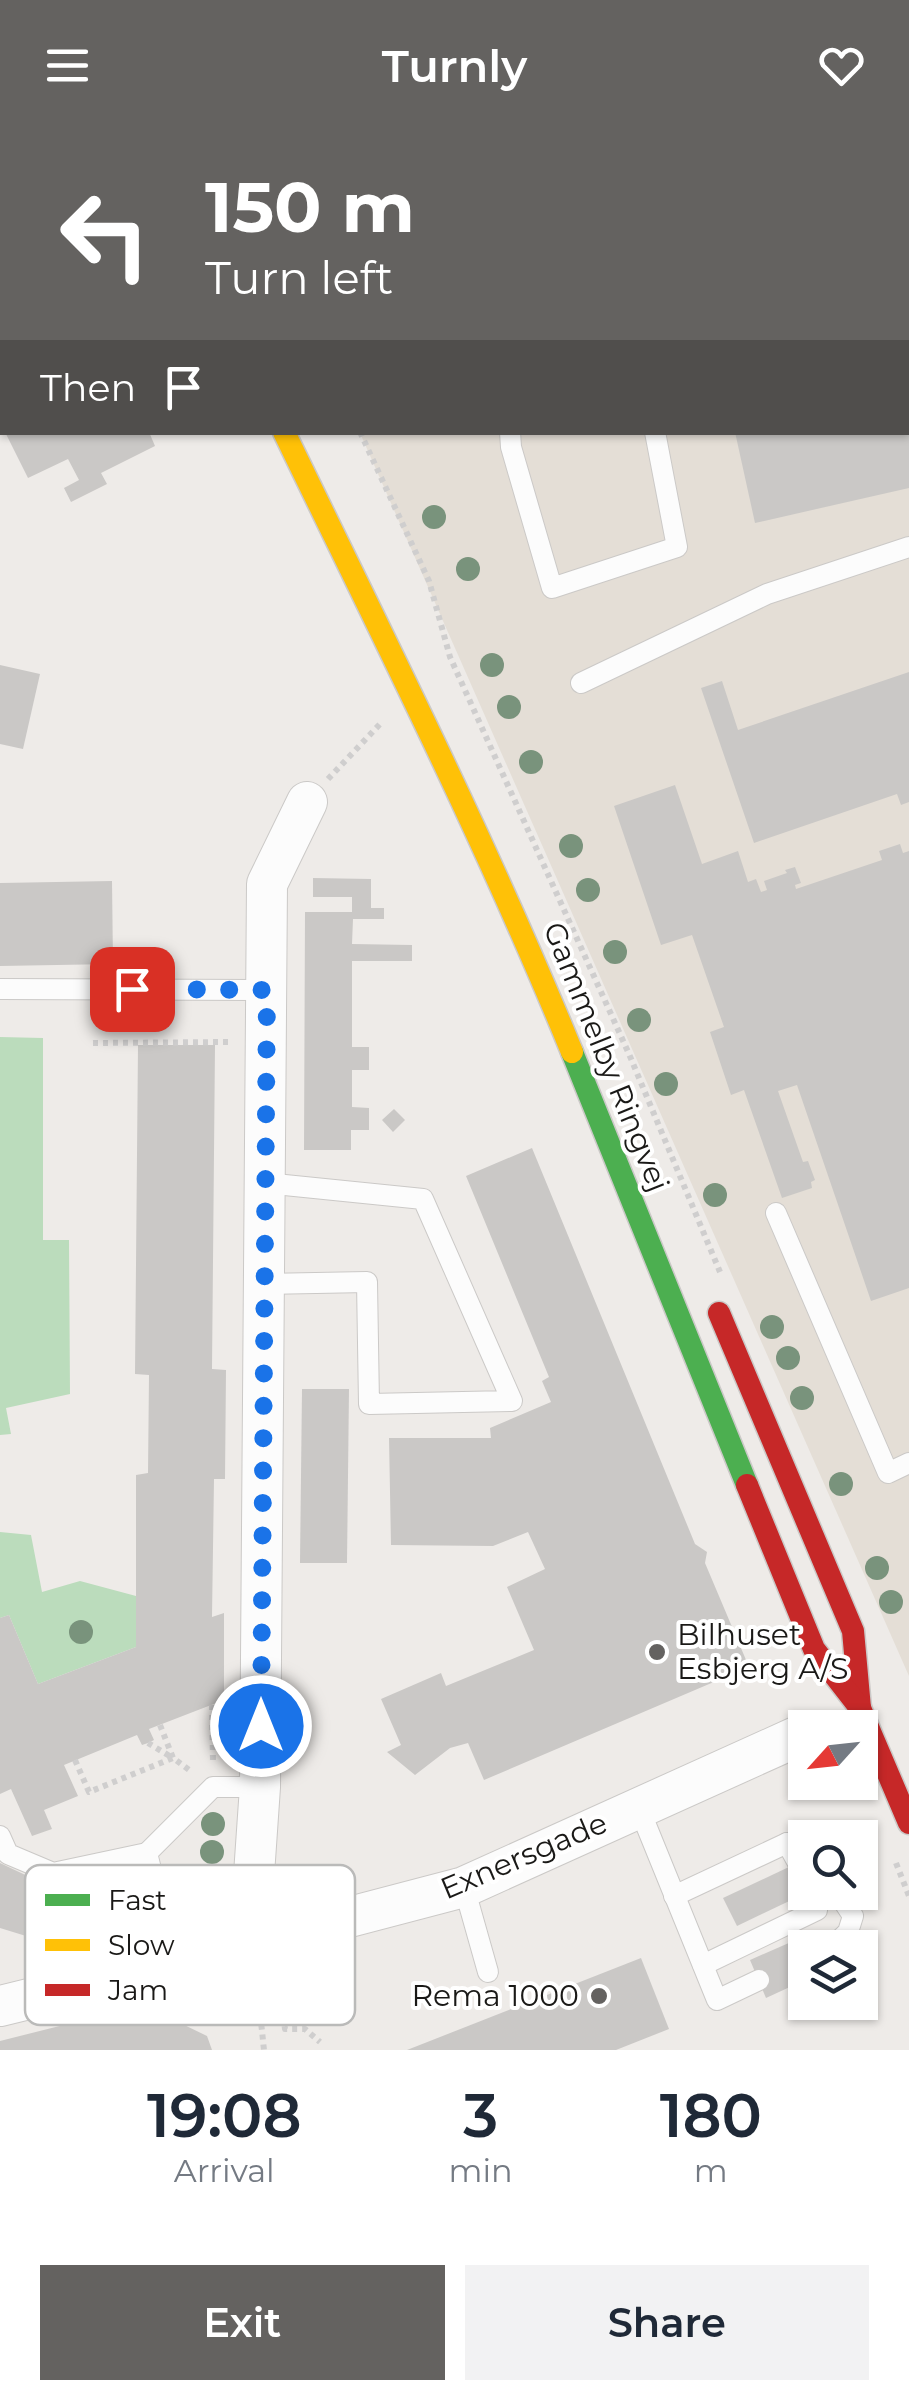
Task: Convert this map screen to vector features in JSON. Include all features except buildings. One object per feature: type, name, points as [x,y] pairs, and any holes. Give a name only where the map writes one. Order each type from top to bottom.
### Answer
[{"type":"street","name":"Gammelby Ringvej","points":[[285,435],[534,958],[814,1648],[860,1708],[909,1823]]},
{"type":"street","points":[[256,1865],[267,884],[307,802]]},
{"type":"street","name":"Gammelby Ringvej","points":[[714,1280],[853,1630],[860,1708]]},
{"type":"street","points":[[856,1710],[860,1708]]},
{"type":"street","name":"Exnersgade","points":[[355,1916],[464,1887],[788,1741]]},
{"type":"street","name":"Exnersgade","points":[[0,2006],[25,2000]]},
{"type":"lane","points":[[510,435],[552,588],[677,546],[655,435]]},
{"type":"lane","points":[[581,682],[768,594],[909,547]]},
{"type":"lane","points":[[0,989],[267,990]]},
{"type":"lane","points":[[264,1284],[366,1282],[369,1404],[512,1401],[423,1200],[265,1182]]},
{"type":"lane","points":[[776,1213],[888,1472],[909,1464]]},
{"type":"lane","points":[[91,1865],[147,1853],[213,1788],[260,1787]]},
{"type":"lane","points":[[639,1808],[717,2000],[758,1980]]},
{"type":"lane","points":[[0,1836],[8,1854],[34,1865]]},
{"type":"lane","points":[[674,1896],[788,1850]]},
{"type":"lane","points":[[147,1853],[150,1865]]},
{"type":"lane","points":[[464,1887],[488,1972]]},
{"type":"lane","points":[[703,1965],[817,1910]]},
{"type":"path","points":[[361,435],[430,581],[450,657],[629,1054],[714,1280]]},
{"type":"path","points":[[307,802],[392,711]]},
{"type":"path","points":[[93,1043],[266,1042]]},
{"type":"path","points":[[212,1705],[213,1788]]},
{"type":"path","points":[[160,1725],[173,1758]]},
{"type":"path","points":[[148,1743],[213,1788]]},
{"type":"path","points":[[74,1760],[88,1792],[173,1758]]},
{"type":"path","points":[[261,2025],[264,2050]]},
{"type":"path","points":[[285,2025],[304,2030],[320,2042]]},
{"type":"shaded area","points":[[361,435],[909,435],[909,1676]]},
{"type":"green space","points":[[0,1037],[43,1038],[43,1240],[69,1240],[70,1394],[6,1408],[11,1434],[0,1435]]},
{"type":"green space","points":[[0,1532],[31,1535],[42,1592],[80,1581],[136,1596],[136,1647],[38,1684],[9,1615],[0,1618]]},
{"type":"traffic: fast","points":[[572,1052],[747,1485]]},
{"type":"traffic: slow","points":[[285,435],[469,817],[572,1052]]},
{"type":"traffic: jam","points":[[719,1313],[853,1631],[860,1708]]},
{"type":"traffic: jam","points":[[747,1485],[814,1649],[860,1708],[909,1823]]},
{"type":"place","name":"Bilhuset Esbjerg A/S","points":[[657,1652]]},
{"type":"place","name":"Rema 1000","points":[[599,1996]]},
{"type":"route","points":[[132,989],[267,990],[261,1726]]}]
